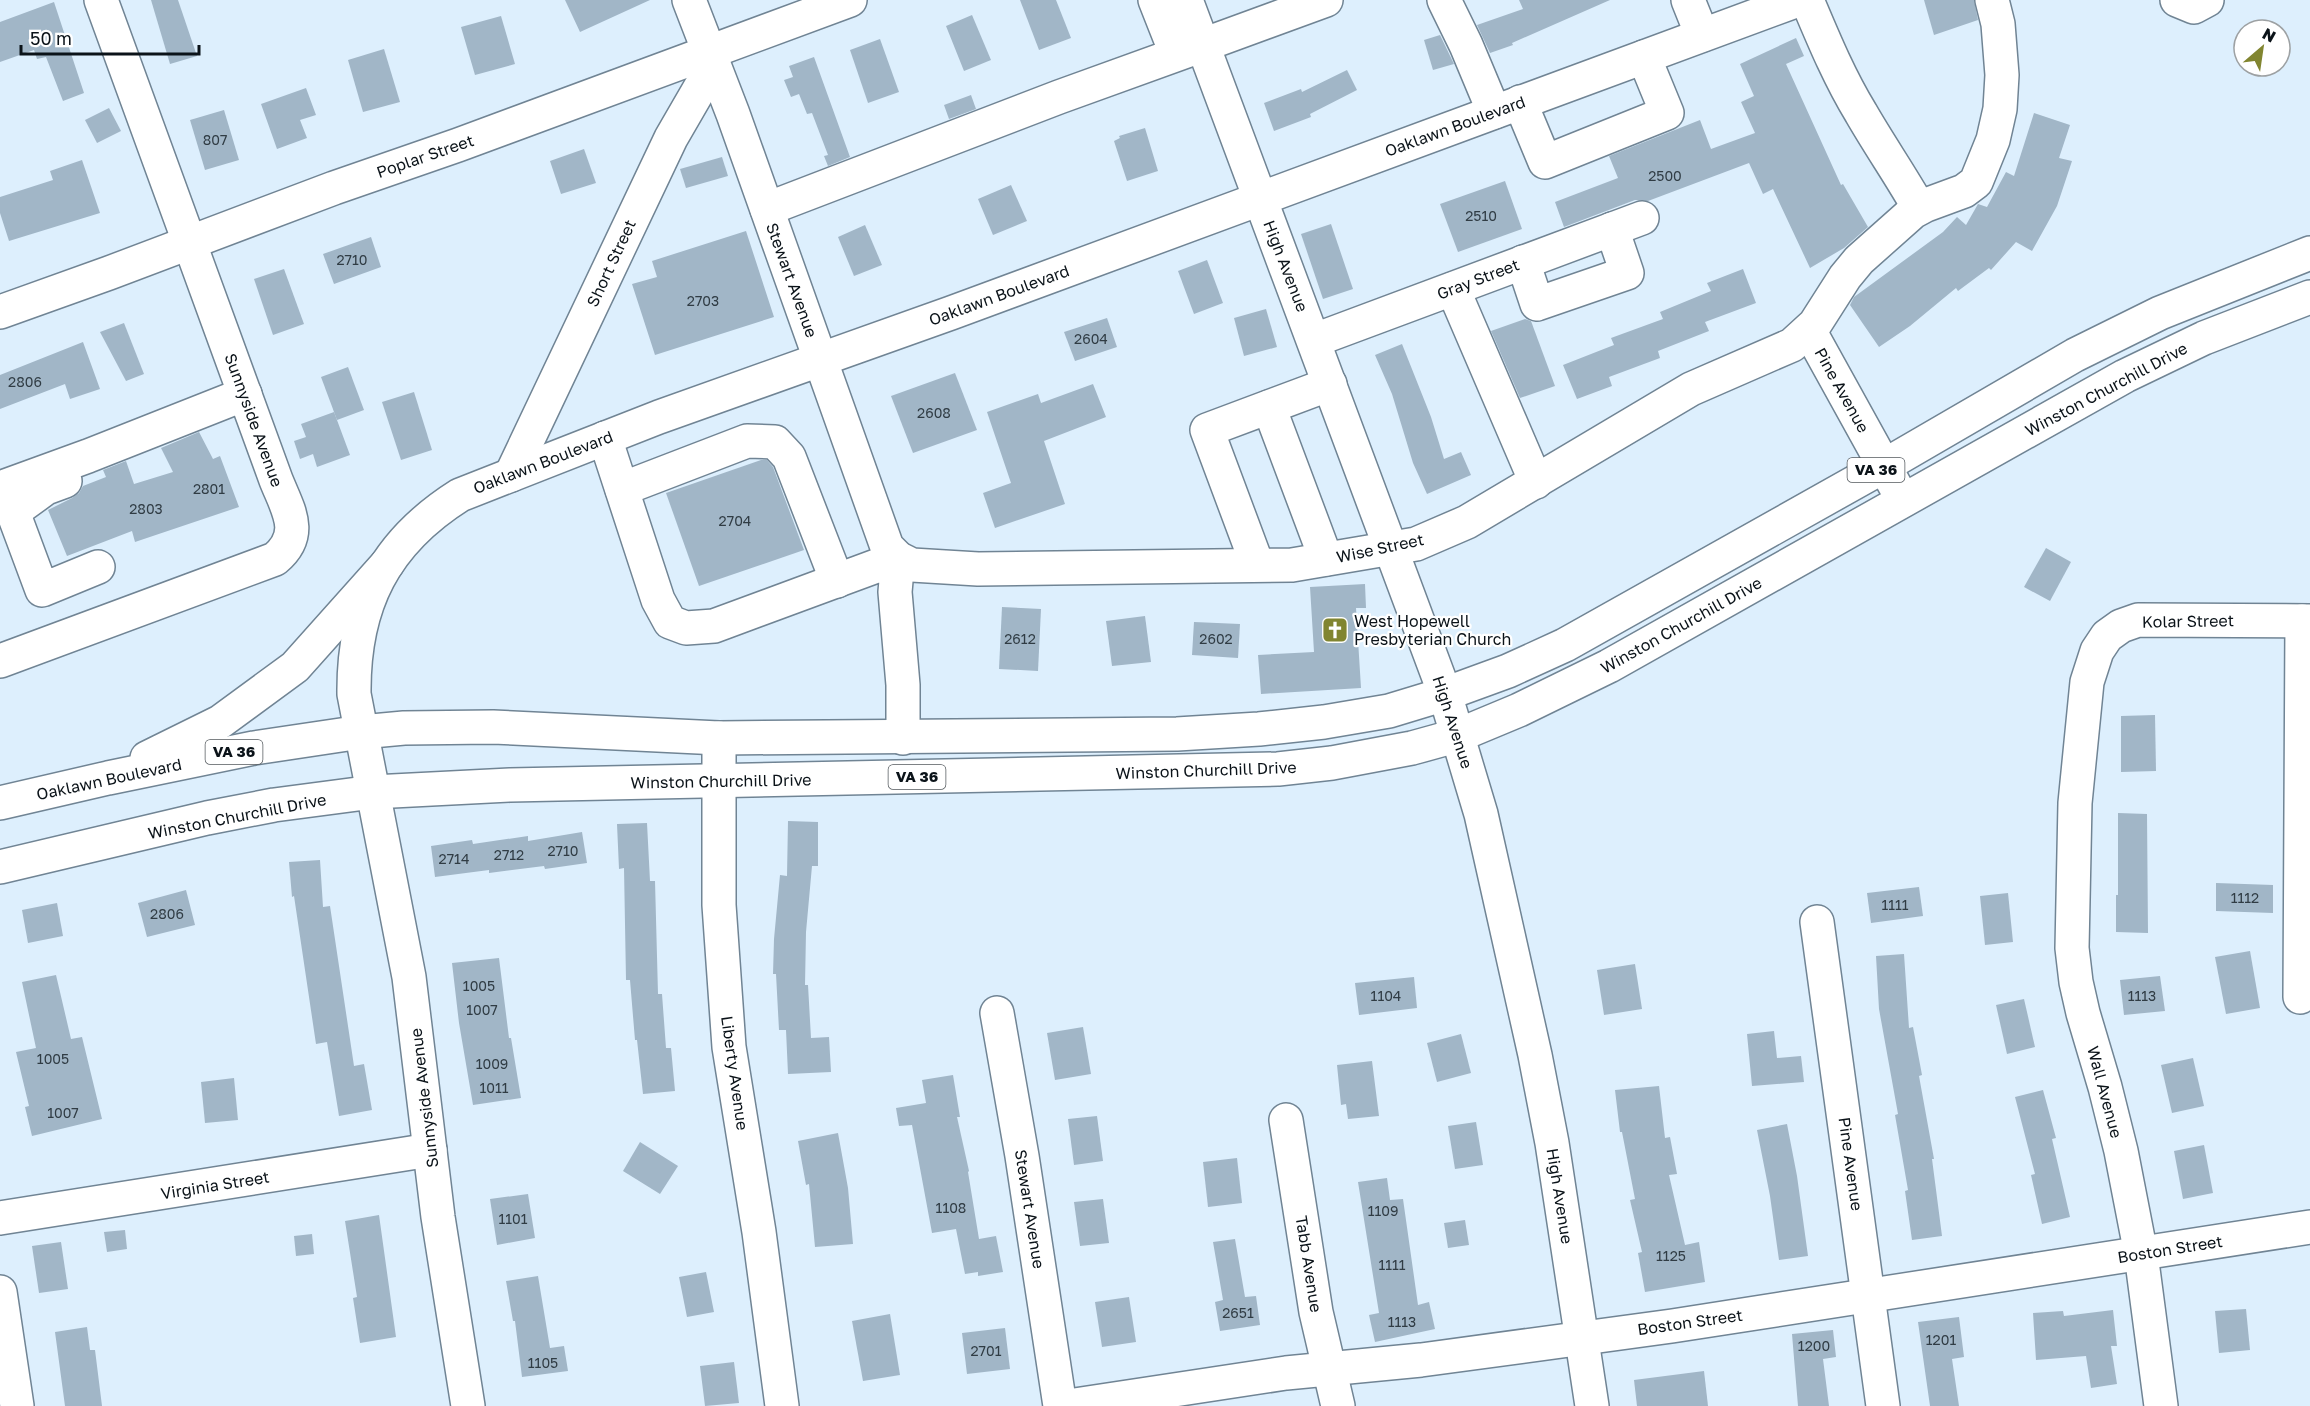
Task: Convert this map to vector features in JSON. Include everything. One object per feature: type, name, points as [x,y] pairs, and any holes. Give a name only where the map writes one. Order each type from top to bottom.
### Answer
[{"type":"main road","name":"Sunnyside Avenue","points":[[0,661],[275,559],[284,552],[291,539],[293,522],[101,0]]},
{"type":"main road","name":"Stewart Avenue","points":[[688,0],[767,209],[887,547],[898,558]]},
{"type":"main road","name":"Poplar Street","points":[[0,312],[849,0]]},
{"type":"main road","points":[[1155,0],[1170,38],[1184,45],[1203,45]]},
{"type":"main road","name":"High Avenue","points":[[1186,0],[1259,198],[1315,340],[1459,735],[1481,814],[1535,1055],[1552,1143],[1592,1406]]},
{"type":"main road","points":[[767,209],[1048,101],[1326,0]]},
{"type":"main road","points":[[1444,0],[1466,45],[1545,162],[1667,113],[1644,57]]},
{"type":"main road","points":[[1688,0],[1702,36]]},
{"type":"main road","name":"Oaklawn Boulevard","points":[[373,792],[354,694],[354,660],[359,626],[387,564],[412,532],[437,509],[460,495],[605,438],[1798,0]]},
{"type":"main road","points":[[1807,0],[1836,67],[1859,112],[1901,175],[1919,208],[1964,191],[1976,182],[1982,172],[2000,109],[2002,75],[1998,24],[1992,0]]},
{"type":"main road","points":[[2177,0],[2194,7],[2207,0]]},
{"type":"main road","name":"Short Street","points":[[511,475],[671,138],[704,81],[709,52]]},
{"type":"main road","name":"Pine Avenue","points":[[1902,500],[1809,330],[1859,260],[1919,208]]},
{"type":"main road","name":"Gray Street","points":[[1315,340],[1642,218]]},
{"type":"main road","points":[[1523,262],[1537,304],[1627,273],[1612,229]]},
{"type":"main road","name":"VA 36","points":[[361,732],[404,728],[493,727],[719,738],[1177,734],[1324,722],[1389,711],[1445,694],[1565,645],[1884,466],[2075,355],[2160,313],[2310,253]]},
{"type":"main road","points":[[1453,289],[1536,482]]},
{"type":"main road","name":"Winston Churchill Drive","points":[[0,867],[207,818],[274,805],[373,792],[510,785],[1278,769],[1332,763],[1412,748],[1459,735],[1519,710],[1609,666],[2124,376],[2204,338],[2310,297]]},
{"type":"main road","name":"Wise Street","points":[[898,558],[912,565],[978,569],[1292,565],[1416,544],[1467,522],[1691,389],[1792,345],[1809,330]]},
{"type":"main road","points":[[1257,564],[1207,430],[1330,384]]},
{"type":"main road","points":[[0,488],[245,394]]},
{"type":"main road","points":[[1269,407],[1326,559]]},
{"type":"main road","points":[[605,438],[658,600],[670,622],[686,628],[714,626],[898,558],[895,592],[903,686],[903,738]]},
{"type":"main road","points":[[622,489],[747,441],[775,442],[789,457],[837,581]]},
{"type":"main road","points":[[62,639],[13,512],[46,488],[79,476]]},
{"type":"main road","points":[[108,778],[220,722],[295,667],[387,564]]},
{"type":"main road","points":[[42,590],[98,567]]},
{"type":"main road","name":"Kolar Street","points":[[2078,777],[2087,682],[2097,651],[2107,636],[2121,626],[2138,620],[2306,621]]},
{"type":"main road","points":[[2300,997],[2306,621]]},
{"type":"main road","name":"Oaklawn Boulevard","points":[[0,803],[254,748],[361,732]]},
{"type":"main road","name":"Liberty Avenue","points":[[719,738],[720,905],[729,1047],[759,1232],[782,1406]]},
{"type":"main road","name":"Wall Avenue","points":[[2078,777],[2075,803],[2072,948],[2076,982],[2121,1151],[2141,1254],[2161,1406]]},
{"type":"main road","name":"Sunnyside Avenue","points":[[373,792],[409,977],[438,1217],[468,1406]]},
{"type":"main road","name":"Pine Avenue","points":[[1817,922],[1883,1406]]},
{"type":"main road","name":"Stewart Avenue","points":[[997,1013],[1022,1156],[1060,1406]]},
{"type":"main road","name":"Tabb Avenue","points":[[1286,1120],[1316,1312],[1338,1406]]},
{"type":"main road","name":"Virginia Street","points":[[0,1218],[430,1150]]},
{"type":"main road","name":"Boston Street","points":[[1068,1406],[1286,1373],[1421,1360],[1672,1326],[2310,1227]]},
{"type":"main road","points":[[0,1292],[17,1406]]},
{"type":"building","points":[[151,0],[178,0],[197,56],[170,64]]},
{"type":"building","points":[[565,0],[650,0],[580,32]]},
{"type":"building","points":[[1020,0],[1056,0],[1071,38],[1039,50]]},
{"type":"building","points":[[1519,0],[1610,0],[1512,43],[1513,45],[1490,53],[1477,25],[1523,9]]},
{"type":"building","points":[[1924,0],[1974,0],[1978,20],[1934,35]]},
{"type":"building","points":[[54,2],[84,93],[63,101],[46,57],[37,59],[34,50],[0,62],[0,22]]},
{"type":"building","points":[[972,15],[991,60],[964,71],[946,26]]},
{"type":"building","points":[[501,16],[515,64],[475,75],[461,27]]},
{"type":"building","points":[[1440,35],[1454,64],[1433,70],[1424,40]]},
{"type":"building","points":[[1796,38],[1804,56],[1786,64],[1841,185],[1843,184],[1868,227],[1844,248],[1810,268],[1773,189],[1763,194],[1749,163],[1648,201],[1635,200],[1564,227],[1555,202],[1618,178],[1609,156],[1700,120],[1711,149],[1755,133],[1741,102],[1754,96],[1740,64]]},
{"type":"building","points":[[880,39],[899,92],[868,103],[850,50]]},
{"type":"building","points":[[384,49],[400,102],[363,112],[348,60]]},
{"type":"building","points":[[814,57],[850,157],[828,166],[824,156],[828,155],[812,113],[807,114],[799,94],[791,97],[784,80],[793,77],[789,66]]},
{"type":"building","points":[[1347,70],[1357,90],[1310,114],[1311,117],[1274,131],[1264,103],[1301,89],[1302,92]]},
{"type":"building","points":[[306,88],[316,115],[300,120],[307,138],[277,149],[261,104]]},
{"type":"building","points":[[971,95],[976,109],[949,119],[944,105]]},
{"type":"building","points":[[109,108],[121,131],[97,143],[85,120]]},
{"type":"building","points":[[224,110],[239,160],[205,170],[190,120]]},
{"type":"building","points":[[2034,113],[2070,125],[2059,158],[2072,161],[2057,206],[2032,251],[2016,242],[1991,270],[1989,268],[1958,291],[1956,288],[1910,326],[1879,347],[1850,305],[1854,297],[1943,232],[1957,217],[1966,225],[1978,204],[1987,207],[2006,172],[2014,176]]},
{"type":"building","points":[[1145,128],[1158,171],[1127,181],[1114,141],[1120,138],[1119,136]]},
{"type":"building","points":[[584,149],[596,183],[561,194],[550,161]]},
{"type":"building","points":[[722,157],[728,176],[686,188],[680,169]]},
{"type":"building","points":[[82,160],[100,213],[9,241],[0,213],[0,197],[53,180],[50,171]]},
{"type":"building","points":[[1505,181],[1522,229],[1458,252],[1440,204]]},
{"type":"building","points":[[1011,185],[1027,221],[993,235],[978,199]]},
{"type":"building","points":[[1331,224],[1353,289],[1323,299],[1301,234]]},
{"type":"building","points":[[865,225],[882,265],[854,276],[838,237]]},
{"type":"building","points":[[746,231],[774,317],[655,355],[632,284],[657,277],[652,261]]},
{"type":"building","points":[[371,237],[381,267],[334,284],[323,254]]},
{"type":"building","points":[[1207,260],[1223,303],[1194,314],[1178,271]]},
{"type":"building","points":[[284,269],[304,324],[273,335],[254,279]]},
{"type":"building","points":[[1743,269],[1756,303],[1705,322],[1709,331],[1658,351],[1660,358],[1609,377],[1612,386],[1577,399],[1563,365],[1614,345],[1611,338],[1663,319],[1660,312],[1711,291],[1707,283]]},
{"type":"building","points":[[1266,309],[1277,347],[1244,356],[1234,318]]},
{"type":"building","points":[[1107,318],[1117,347],[1075,361],[1064,332]]},
{"type":"building","points":[[1525,319],[1531,321],[1555,386],[1520,398],[1491,331]]},
{"type":"building","points":[[124,323],[144,374],[126,381],[100,332]]},
{"type":"building","points":[[83,342],[100,389],[70,399],[65,384],[0,409],[0,375]]},
{"type":"building","points":[[1402,344],[1431,417],[1444,459],[1461,452],[1471,475],[1427,494],[1413,463],[1392,394],[1375,355]]},
{"type":"building","points":[[348,367],[364,410],[337,420],[321,377]]},
{"type":"building","points":[[955,373],[977,430],[913,453],[891,396]]},
{"type":"building","points":[[1093,384],[1106,417],[1044,441],[1065,504],[995,528],[983,493],[1011,483],[987,412],[1038,394],[1041,403]]},
{"type":"building","points":[[414,392],[432,450],[401,460],[382,402]]},
{"type":"building","points":[[334,412],[350,455],[317,467],[313,454],[300,459],[294,441],[306,437],[301,424]]},
{"type":"building","points":[[199,432],[213,459],[220,456],[239,507],[135,542],[132,531],[67,556],[48,510],[72,498],[83,486],[106,477],[103,470],[126,461],[134,484],[173,472],[161,448]]},
{"type":"building","points":[[761,460],[767,460],[773,467],[804,550],[699,586],[666,493]]},
{"type":"building","points":[[2046,548],[2071,562],[2050,601],[2024,587]]},
{"type":"building","name":"West Hopewell Presbyterian Church","points":[[1365,584],[1366,608],[1356,608],[1361,688],[1261,694],[1258,655],[1314,652],[1310,587]]},
{"type":"building","points":[[1002,607],[1041,609],[1038,671],[999,669]]},
{"type":"building","points":[[1145,616],[1151,662],[1112,666],[1106,621]]},
{"type":"building","points":[[1194,622],[1240,624],[1238,658],[1192,655]]},
{"type":"building","points":[[2155,715],[2156,771],[2121,772],[2121,716]]},
{"type":"building","points":[[2118,813],[2147,814],[2148,933],[2116,932]]},
{"type":"building","points":[[788,821],[818,822],[818,866],[812,866],[806,932],[805,985],[808,985],[811,1038],[829,1037],[831,1072],[788,1074],[786,1030],[779,1030],[776,974],[773,974],[774,939],[780,875],[787,876]]},
{"type":"building","points":[[647,823],[650,881],[655,881],[658,994],[662,994],[666,1048],[671,1048],[675,1091],[643,1094],[637,1040],[635,1040],[630,980],[626,980],[624,868],[619,869],[617,824]]},
{"type":"building","points":[[582,832],[587,863],[545,869],[544,866],[489,873],[489,870],[435,877],[431,846],[472,840],[473,844],[528,836],[528,841]]},
{"type":"building","points":[[320,860],[323,907],[330,906],[354,1066],[364,1064],[372,1110],[339,1116],[327,1042],[316,1044],[294,896],[292,897],[289,862]]},
{"type":"building","points":[[2216,883],[2273,885],[2273,913],[2216,911]]},
{"type":"building","points":[[1919,887],[1923,916],[1871,923],[1867,893]]},
{"type":"building","points":[[186,890],[195,925],[147,937],[138,903]]},
{"type":"building","points":[[2008,893],[2013,942],[1985,945],[1980,896]]},
{"type":"building","points":[[57,903],[63,936],[28,943],[22,910]]},
{"type":"building","points":[[2250,951],[2260,1008],[2226,1014],[2215,957]]},
{"type":"building","points":[[1904,954],[1909,1028],[1913,1027],[1922,1075],[1919,1076],[1934,1159],[1932,1159],[1942,1236],[1912,1240],[1905,1191],[1908,1190],[1895,1115],[1898,1114],[1879,1009],[1876,956]]},
{"type":"building","points":[[499,958],[509,1038],[511,1038],[521,1098],[473,1105],[459,1023],[452,963]]},
{"type":"building","points":[[1635,964],[1642,1009],[1604,1015],[1597,970]]},
{"type":"building","points":[[56,975],[71,1039],[82,1037],[102,1119],[32,1136],[25,1107],[29,1106],[16,1052],[36,1048],[22,982]]},
{"type":"building","points":[[2160,976],[2165,1011],[2124,1015],[2120,980]]},
{"type":"building","points":[[1414,977],[1417,1008],[1359,1015],[1355,983]]},
{"type":"building","points":[[2024,999],[2035,1047],[2007,1054],[1996,1005]]},
{"type":"building","points":[[1083,1027],[1091,1074],[1055,1080],[1047,1033]]},
{"type":"building","points":[[1774,1031],[1777,1058],[1801,1056],[1804,1082],[1752,1086],[1747,1034]]},
{"type":"building","points":[[1461,1034],[1471,1073],[1437,1082],[1427,1043]]},
{"type":"building","points":[[2193,1058],[2204,1106],[2172,1113],[2161,1065]]},
{"type":"building","points":[[1372,1061],[1379,1116],[1348,1119],[1346,1104],[1341,1105],[1337,1065]]},
{"type":"building","points":[[953,1075],[960,1117],[957,1117],[969,1171],[979,1239],[996,1236],[1003,1272],[978,1276],[978,1272],[965,1274],[956,1229],[932,1233],[912,1125],[899,1126],[896,1108],[926,1103],[922,1080]]},
{"type":"building","points":[[234,1078],[238,1120],[205,1123],[201,1082]]},
{"type":"building","points":[[1659,1086],[1665,1138],[1670,1137],[1677,1174],[1669,1175],[1685,1245],[1699,1242],[1705,1282],[1645,1292],[1638,1253],[1642,1252],[1630,1200],[1635,1199],[1622,1132],[1620,1132],[1615,1090]]},
{"type":"building","points":[[2043,1090],[2056,1138],[2052,1139],[2070,1217],[2042,1224],[2031,1175],[2035,1174],[2015,1097]]},
{"type":"building","points":[[1097,1116],[1103,1161],[1074,1165],[1068,1119]]},
{"type":"building","points":[[1476,1122],[1483,1165],[1455,1169],[1448,1126]]},
{"type":"building","points":[[1787,1124],[1808,1256],[1779,1260],[1770,1196],[1757,1130]]},
{"type":"building","points":[[838,1133],[848,1188],[853,1244],[815,1247],[809,1184],[806,1185],[798,1141]]},
{"type":"building","points":[[640,1142],[678,1166],[660,1194],[623,1171]]},
{"type":"building","points":[[2204,1145],[2213,1193],[2183,1199],[2174,1151]]},
{"type":"building","points":[[1237,1158],[1242,1203],[1208,1207],[1203,1162]]},
{"type":"building","points":[[1387,1178],[1390,1200],[1403,1199],[1418,1305],[1429,1302],[1435,1329],[1375,1342],[1369,1315],[1379,1313],[1358,1182]]},
{"type":"building","points":[[528,1194],[535,1238],[497,1245],[490,1199]]},
{"type":"building","points":[[1103,1199],[1109,1243],[1080,1246],[1074,1202]]},
{"type":"building","points":[[379,1215],[396,1337],[360,1343],[353,1298],[357,1297],[345,1221]]},
{"type":"building","points":[[1465,1220],[1469,1245],[1448,1248],[1444,1223]]},
{"type":"building","points":[[125,1230],[127,1249],[107,1252],[104,1232]]},
{"type":"building","points":[[312,1234],[314,1254],[296,1256],[294,1236]]},
{"type":"building","points":[[1235,1239],[1245,1297],[1256,1296],[1260,1325],[1220,1331],[1215,1302],[1223,1300],[1213,1242]]},
{"type":"building","points":[[61,1242],[68,1289],[39,1293],[32,1246]]},
{"type":"building","points":[[706,1272],[714,1312],[687,1317],[679,1277]]},
{"type":"building","points":[[538,1276],[550,1348],[564,1346],[568,1371],[522,1377],[515,1321],[513,1321],[506,1281]]},
{"type":"building","points":[[1129,1297],[1136,1342],[1102,1347],[1095,1302]]},
{"type":"building","points":[[2246,1309],[2250,1350],[2219,1353],[2215,1311]]},
{"type":"building","points":[[2113,1310],[2117,1346],[2111,1346],[2117,1384],[2091,1388],[2086,1356],[2036,1360],[2033,1313],[2063,1311],[2064,1316]]},
{"type":"building","points":[[890,1314],[900,1375],[863,1381],[852,1321]]},
{"type":"building","points":[[1959,1317],[1964,1357],[1952,1359],[1959,1406],[1930,1406],[1918,1322]]},
{"type":"building","points":[[87,1327],[90,1350],[95,1350],[102,1406],[65,1406],[55,1332]]},
{"type":"building","points":[[1005,1328],[1010,1369],[967,1374],[962,1333]]},
{"type":"building","points":[[1833,1330],[1836,1357],[1823,1359],[1829,1406],[1798,1406],[1792,1334]]},
{"type":"building","points":[[734,1362],[739,1403],[705,1406],[700,1366]]},
{"type":"building","points":[[1704,1371],[1708,1406],[1637,1406],[1634,1380]]},
{"type":"place","name":"West Hopewell Presbyterian Church","points":[[1335,630]]}]
